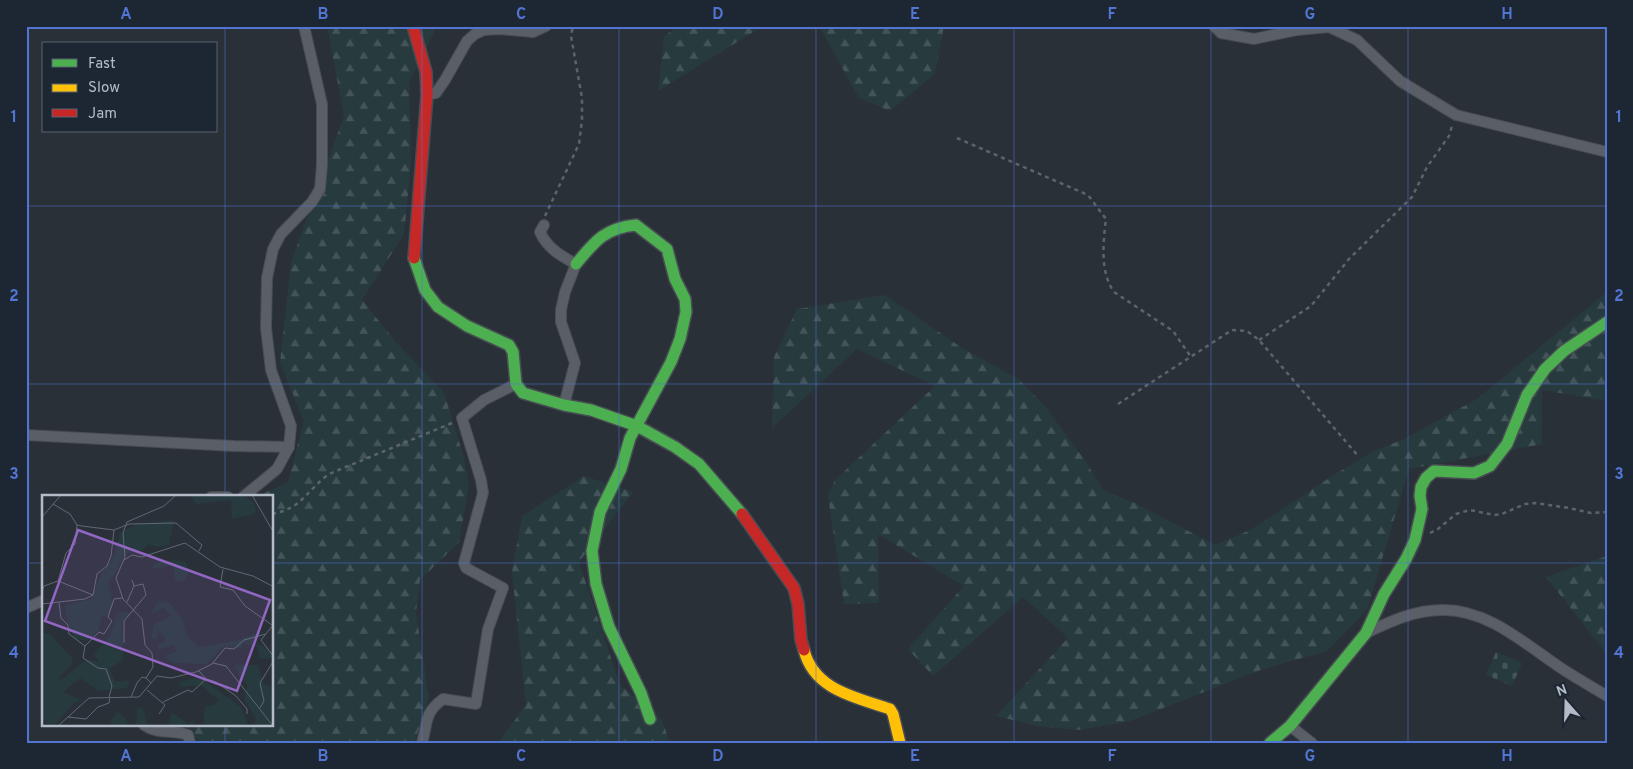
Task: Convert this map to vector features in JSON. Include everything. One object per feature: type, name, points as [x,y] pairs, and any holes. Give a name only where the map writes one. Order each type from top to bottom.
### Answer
[{"type":"street","points":[[244,495],[277,469],[289,447],[291,426],[271,370],[266,328],[267,278],[273,249],[281,234],[312,202],[320,189],[322,104],[304,26]]},
{"type":"street","points":[[413,26],[426,72],[427,95],[413,256],[421,280],[431,300],[446,313],[509,346],[514,352],[516,384],[524,392],[564,405],[591,410],[637,426],[675,447],[699,464],[721,488],[794,588],[798,604],[800,640],[806,659],[817,677],[836,690],[890,710],[893,714],[900,743]]},
{"type":"street","points":[[427,95],[436,93],[467,41],[475,34],[484,30],[500,29],[533,32],[546,26]]},
{"type":"street","points":[[1214,26],[1221,33],[1254,39],[1297,30],[1329,27],[1357,40],[1400,81],[1456,115],[1607,152]]},
{"type":"street","points":[[544,225],[540,232],[544,242],[555,252],[576,264]]},
{"type":"street","points":[[564,405],[575,363],[561,322],[561,310],[565,292],[576,264],[602,234],[621,226],[636,225],[667,249],[675,279],[685,298],[686,312],[680,339],[672,362],[630,438],[621,469],[600,512],[592,551],[596,584],[610,626],[641,693],[650,719]]},
{"type":"street","points":[[1270,743],[1290,726],[1366,633],[1384,594],[1416,540],[1422,509],[1421,487],[1426,478],[1434,471],[1474,473],[1490,466],[1507,444],[1527,395],[1545,369],[1564,351],[1607,322]]},
{"type":"street","points":[[422,743],[428,714],[443,699],[476,704],[488,629],[503,588],[466,568],[464,563],[483,493],[481,480],[462,418],[484,400],[516,384]]},
{"type":"street","points":[[26,435],[234,446],[289,447]]},
{"type":"street","points":[[26,608],[42,601]]},
{"type":"street","points":[[1366,633],[1402,616],[1442,610],[1480,616],[1513,635],[1607,696]]},
{"type":"street","points":[[145,726],[151,730],[180,732],[188,735],[190,743]]},
{"type":"street","points":[[1290,726],[1312,743]]},
{"type":"path","points":[[544,225],[543,221],[578,144],[581,128],[582,98],[571,36],[573,26]]},
{"type":"path","points":[[1259,340],[1311,306],[1349,259],[1412,198],[1427,167],[1449,136],[1456,115]]},
{"type":"path","points":[[957,138],[1088,195],[1106,219],[1103,244],[1107,283],[1114,292],[1173,331],[1191,357]]},
{"type":"path","points":[[1118,404],[1232,330],[1247,331],[1259,340],[1359,457]]},
{"type":"path","points":[[274,513],[293,508],[303,501],[320,481],[330,474],[439,430],[462,418]]},
{"type":"path","points":[[1416,540],[1438,529],[1456,514],[1470,510],[1494,515],[1502,514],[1525,504],[1535,503],[1591,513],[1607,512]]},
{"type":"green space","points":[[327,26],[437,26],[409,82],[411,163],[404,234],[362,300],[395,341],[444,393],[464,458],[469,485],[459,542],[420,580],[416,613],[429,698],[414,743],[200,743],[185,726],[274,726],[274,495],[260,495],[288,482],[304,421],[280,363],[291,262],[344,116]]},
{"type":"green space","points":[[677,26],[763,26],[658,91],[664,37]]},
{"type":"green space","points":[[819,26],[944,26],[935,74],[890,111],[859,98]]},
{"type":"green space","points":[[1607,292],[1607,401],[1542,390],[1542,444],[1409,469],[1367,610],[1327,651],[1263,669],[1130,721],[1078,730],[1038,726],[996,716],[1068,638],[1023,597],[933,676],[908,649],[964,586],[878,534],[879,603],[844,604],[828,496],[835,480],[935,386],[857,349],[772,428],[774,357],[797,309],[885,295],[962,348],[1018,379],[1044,405],[1084,459],[1104,491],[1135,503],[1215,545],[1250,530],[1372,452],[1404,439],[1477,399]]},
{"type":"green space","points":[[584,476],[633,492],[579,562],[620,685],[662,720],[670,743],[498,743],[526,705],[512,572],[522,516]]},
{"type":"green space","points":[[1607,556],[1607,654],[1546,577]]},
{"type":"green space","points":[[1496,652],[1522,663],[1512,686],[1486,675]]},
{"type":"traffic: fast","points":[[576,264],[595,242],[608,233],[616,229],[636,225],[667,249],[675,279],[685,299],[686,312],[680,339],[671,362],[630,438],[621,469],[600,512],[592,551],[596,584],[609,627],[641,693],[650,719]]},
{"type":"traffic: fast","points":[[414,258],[425,290],[438,307],[467,326],[509,345],[513,352],[516,384],[523,393],[564,405],[591,410],[637,426],[675,447],[699,464],[742,514]]},
{"type":"traffic: fast","points":[[1270,743],[1290,726],[1366,633],[1384,594],[1406,559],[1415,540],[1422,509],[1421,487],[1426,478],[1434,471],[1474,473],[1490,466],[1507,444],[1527,395],[1545,369],[1564,351],[1607,322]]},
{"type":"traffic: slow","points":[[804,650],[809,664],[826,683],[850,696],[890,709],[900,743]]},
{"type":"traffic: jam","points":[[413,26],[426,72],[427,95],[414,258]]},
{"type":"traffic: jam","points":[[742,514],[794,588],[804,650]]}]
